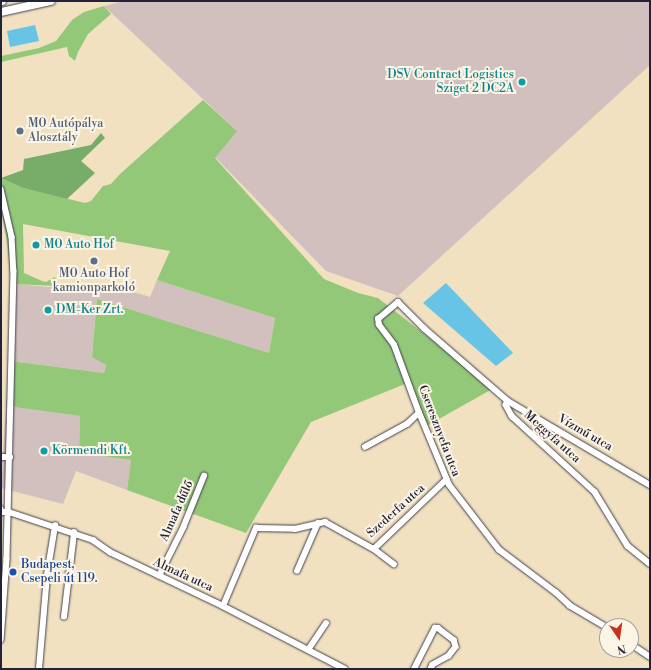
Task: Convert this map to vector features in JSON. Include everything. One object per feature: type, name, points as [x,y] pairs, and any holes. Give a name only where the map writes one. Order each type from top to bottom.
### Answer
[{"type":"highway","points":[[1,12],[51,1]]},
{"type":"street","points":[[1,640],[7,574],[14,253],[9,217],[2,191]]},
{"type":"street","name":"Cseresznyefa utca","points":[[398,302],[380,316],[377,321],[394,345],[446,480],[499,550],[556,593],[574,610],[599,624]]},
{"type":"street","name":"Meggyfa utca","points":[[398,302],[424,328],[508,401],[506,405],[512,416],[595,492],[628,546],[650,564]]},
{"type":"street","name":"Vízmű utca","points":[[508,401],[650,485]]},
{"type":"street","points":[[365,447],[407,424],[419,413]]},
{"type":"street","points":[[1,457],[10,457]]},
{"type":"street","name":"Almafa dűlő","points":[[159,576],[183,528],[204,476]]},
{"type":"street","name":"Szederfa utca","points":[[223,606],[256,528],[295,529],[325,522],[332,524],[374,549],[446,480]]},
{"type":"street","name":"Almafa utca","points":[[1,513],[8,512],[55,526],[98,542],[110,552],[223,606],[345,669]]},
{"type":"street","points":[[297,571],[318,523]]},
{"type":"street","points":[[39,669],[47,575],[55,526]]},
{"type":"street","points":[[64,617],[74,533]]},
{"type":"street","points":[[374,549],[394,564]]},
{"type":"street","points":[[308,650],[326,623]]},
{"type":"street","points":[[414,669],[435,628],[438,628],[454,640],[456,647],[449,656],[433,665],[431,669]]},
{"type":"street","points":[[639,649],[650,657]]},
{"type":"shaded area","points":[[124,1],[650,1],[650,65],[398,296],[326,271],[215,157],[236,130],[104,6]]},
{"type":"shaded area","points":[[157,280],[275,318],[269,353],[97,299],[92,356],[106,365],[104,373],[10,361],[11,284],[104,291],[117,287],[150,297]]},
{"type":"shaded area","points":[[6,406],[80,416],[79,453],[131,460],[127,490],[76,471],[63,504],[1,488]]},
{"type":"green space","points":[[104,6],[111,14],[88,34],[78,52],[75,61],[69,56],[67,47],[1,62],[1,56],[39,48],[56,41],[72,20],[84,12]]},
{"type":"green space","points":[[203,100],[237,131],[215,158],[324,279],[358,293],[378,298],[494,388],[423,428],[405,384],[311,422],[246,533],[127,490],[131,460],[79,453],[80,416],[6,406],[10,361],[104,373],[106,365],[92,357],[97,299],[269,353],[275,318],[157,280],[170,251],[23,224],[24,273],[46,282],[55,277],[58,286],[11,284],[7,241],[1,210],[1,178],[23,188],[85,203],[91,201],[103,186],[111,184],[120,174]]},
{"type":"green space","points":[[101,133],[105,138],[81,161],[95,173],[67,199],[23,188],[1,178],[23,170],[24,159],[91,145]]},
{"type":"water","points":[[35,25],[39,41],[10,47],[7,31]]},
{"type":"water","points":[[446,283],[513,353],[496,366],[423,303]]},
{"type":"place","name":"DSV Contract Logistics Sziget 2 DC2A","points":[[522,82]]},
{"type":"place","name":"M0 Autópálya Alosztály","points":[[20,131]]},
{"type":"place","name":"M0 Auto Hof","points":[[36,245]]},
{"type":"place","name":"M0 Auto Hof kamionparkoló","points":[[94,261]]},
{"type":"place","name":"DM-Ker Zrt.","points":[[48,310]]},
{"type":"place","name":"Körmendi Kft.","points":[[44,451]]},
{"type":"place","name":"Budapest, Csepeli út 119.","points":[[13,572]]}]
